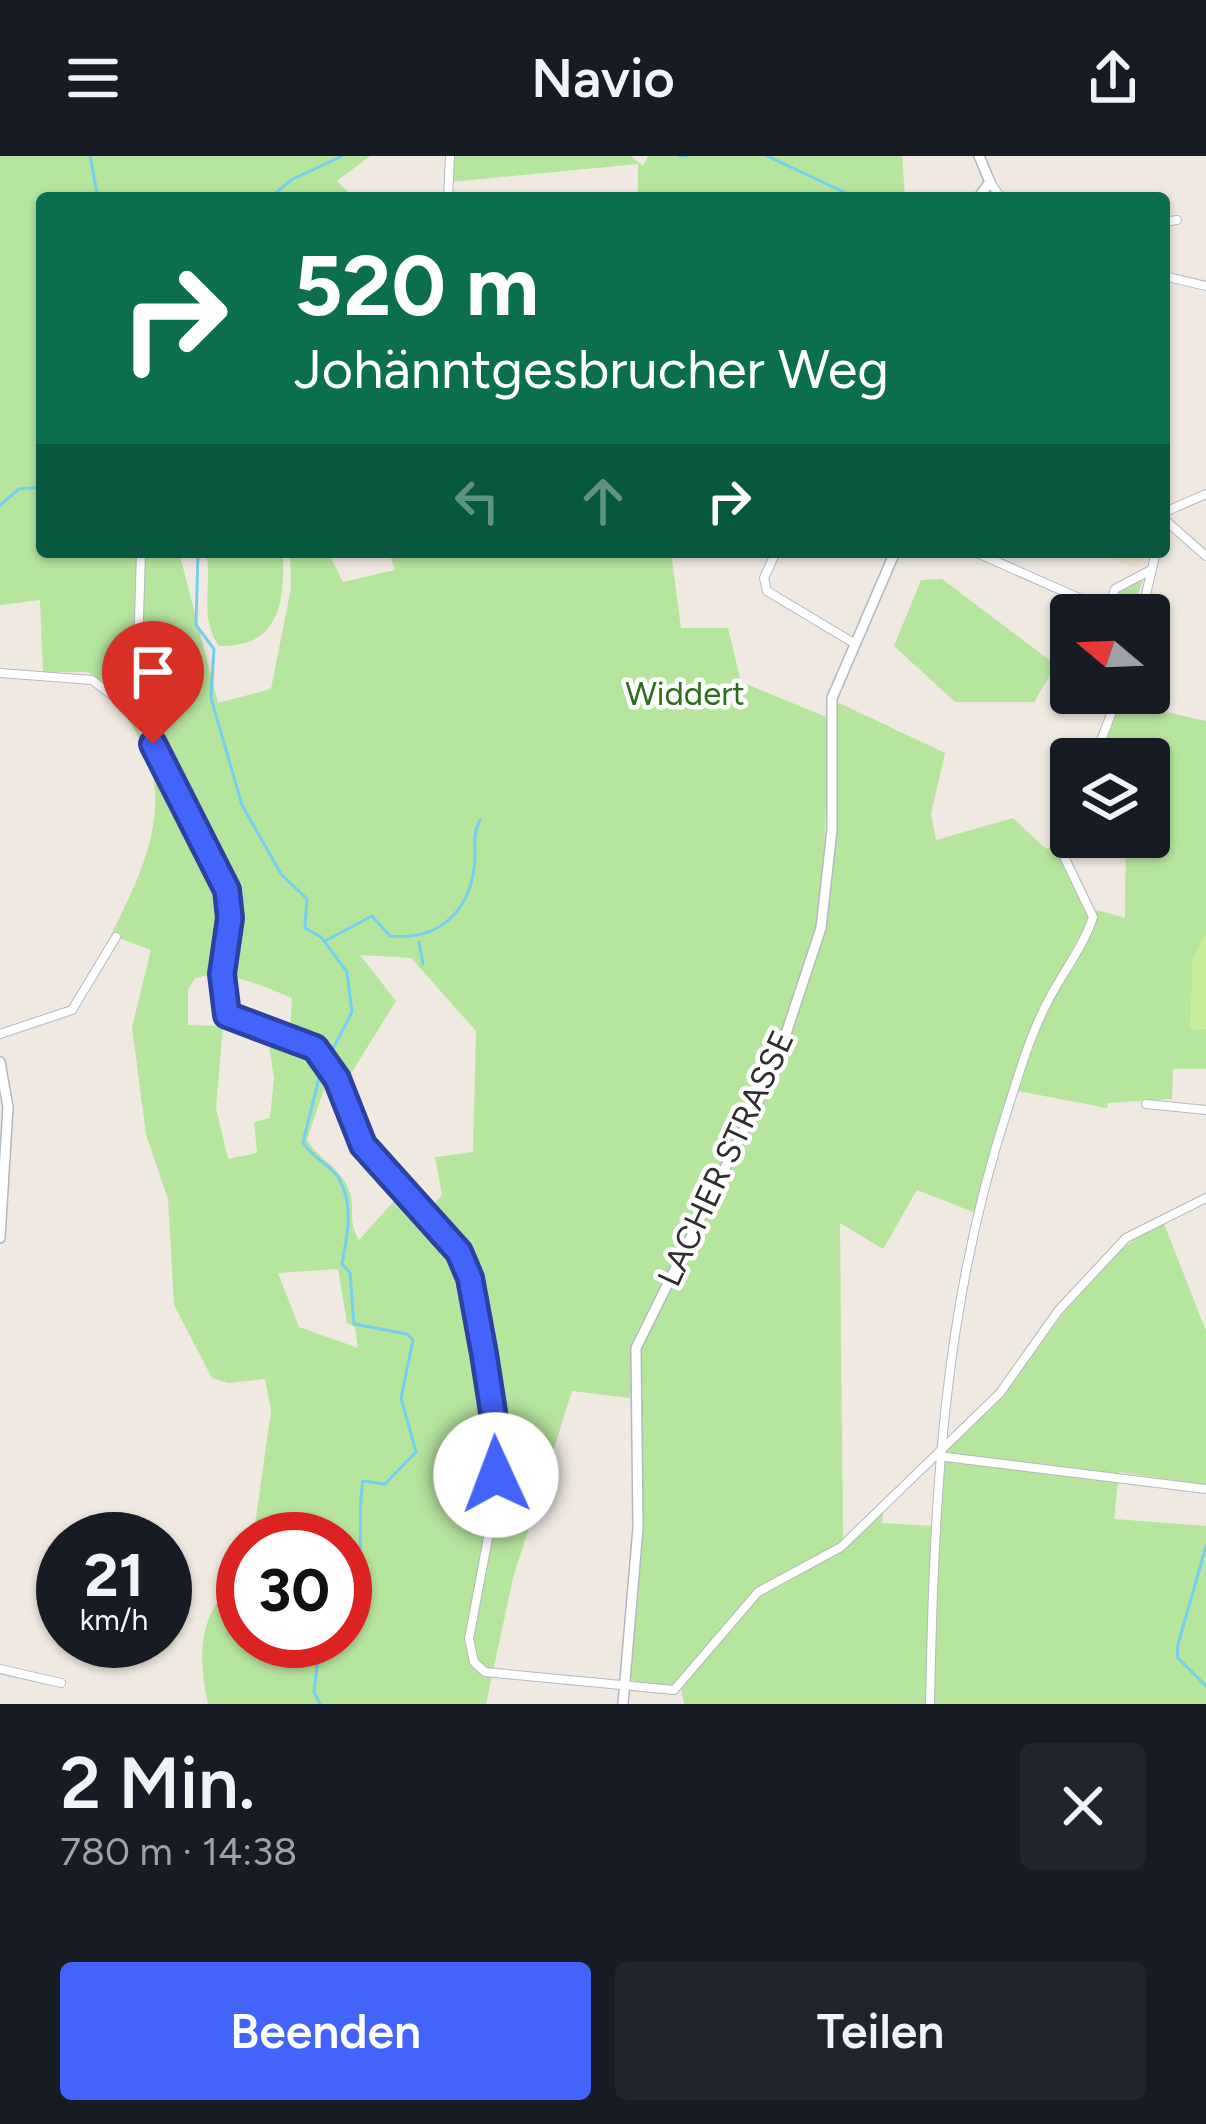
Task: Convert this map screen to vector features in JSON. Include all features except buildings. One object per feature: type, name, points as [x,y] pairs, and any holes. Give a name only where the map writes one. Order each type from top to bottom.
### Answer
[{"type":"street","points":[[448,192],[450,156]]},
{"type":"street","points":[[979,156],[997,192]]},
{"type":"street","points":[[982,192],[990,182]]},
{"type":"street","points":[[1170,221],[1177,220]]},
{"type":"street","points":[[1170,277],[1206,286]]},
{"type":"street","points":[[1170,513],[1206,494]]},
{"type":"street","points":[[1170,522],[1206,556]]},
{"type":"street","points":[[141,558],[137,643],[153,744]]},
{"type":"street","points":[[773,558],[764,578],[770,595],[852,642]]},
{"type":"street","name":"LACHER STRASSE","points":[[622,1704],[638,1528],[636,1348],[775,1067],[821,928],[832,830],[832,698],[852,642],[892,558]]},
{"type":"street","points":[[988,558],[1069,594]]},
{"type":"street","points":[[1146,594],[1154,558]]},
{"type":"street","points":[[1114,594],[1114,589],[1151,570]]},
{"type":"street","points":[[0,673],[92,680],[123,703],[153,744],[227,890],[230,918],[222,981],[227,1015],[303,1040],[327,1064],[363,1145],[455,1246],[470,1278],[498,1444],[493,1511],[470,1617],[474,1662],[489,1673],[676,1688],[758,1592],[841,1547],[1005,1388],[1058,1312],[1126,1238],[1206,1198]]},
{"type":"street","points":[[930,1704],[938,1453],[950,1342],[998,1139],[1039,1020],[1093,917],[1091,903],[1066,858]]},
{"type":"street","points":[[0,1034],[72,1010],[116,937]]},
{"type":"street","points":[[0,1062],[8,1107],[0,1238]]},
{"type":"street","points":[[1146,1104],[1206,1110]]},
{"type":"street","points":[[938,1453],[1206,1489]]},
{"type":"street","points":[[0,1670],[61,1683]]},
{"type":"shaded area","points":[[1110,558],[1145,558],[1137,569]]},
{"type":"green space","name":"Widdert","points":[[0,156],[370,156],[337,181],[348,192],[36,192],[36,558],[181,558],[218,703],[271,689],[291,588],[290,558],[331,558],[343,582],[395,570],[391,558],[672,558],[681,628],[728,628],[741,682],[829,718],[822,913],[772,1065],[697,1225],[636,1333],[630,1398],[572,1391],[513,1578],[486,1704],[208,1704],[204,1636],[216,1605],[216,1668],[372,1668],[372,1512],[257,1512],[271,1411],[265,1379],[228,1383],[212,1378],[174,1305],[168,1199],[146,1135],[132,1027],[151,950],[111,935],[150,839],[154,781],[130,722],[105,691],[106,682],[87,672],[43,672],[40,600],[0,605]],"holes":[[[360,955],[411,958],[476,1031],[473,1152],[435,1157],[442,1195],[424,1215],[401,1193],[359,1240],[347,1184],[307,1139],[330,1072],[311,1052],[267,1031],[274,1079],[270,1118],[254,1122],[257,1153],[228,1159],[216,1108],[223,1026],[188,1025],[188,990],[195,978],[219,976],[292,998],[290,1031],[318,1040],[342,1088],[396,1001]],[[338,1269],[347,1323],[355,1327],[358,1348],[299,1327],[278,1273]]]},
{"type":"green space","points":[[454,156],[631,156],[643,166],[648,156],[902,156],[905,192],[638,192],[638,164],[451,182]]},
{"type":"green space","points":[[206,558],[283,558],[280,604],[267,630],[256,639],[219,646],[209,623]]},
{"type":"green space","points":[[942,579],[1050,660],[1050,675],[1034,702],[955,702],[894,646],[921,580]]},
{"type":"green space","points":[[1143,580],[1138,594],[1114,594]]},
{"type":"green space","points":[[837,702],[945,753],[931,814],[936,840],[1013,818],[1046,849],[1050,847],[1050,858],[1060,858],[1090,909],[1088,924],[1043,1001],[1005,1108],[978,1214],[917,1190],[883,1249],[840,1223],[843,1541],[761,1585],[674,1685],[636,1683],[630,1677],[640,1346],[778,1068],[828,914]]},
{"type":"green space","points":[[1170,713],[1206,721],[1206,935],[1193,958],[1191,1028],[1206,1029],[1206,1069],[1173,1069],[1172,1099],[1108,1103],[1107,1108],[1018,1091],[1043,1017],[1097,910],[1125,918],[1126,858],[1170,858],[1170,738],[1107,738],[1116,714]]},
{"type":"green space","points":[[1206,935],[1206,1029],[1190,1028],[1193,958]]},
{"type":"green space","points":[[1163,1221],[1206,1331],[1206,1485],[1119,1472],[1114,1519],[1206,1526],[1206,1704],[932,1704],[944,1448],[1005,1392],[1097,1273]]},
{"type":"green space","points":[[883,1507],[882,1523],[931,1526],[927,1704],[684,1704],[681,1689],[759,1595],[846,1547]]},
{"type":"waterway","points":[[90,156],[97,192]]},
{"type":"waterway","points":[[277,192],[291,180],[342,156]]},
{"type":"waterway","points":[[680,156],[687,156]]},
{"type":"waterway","points":[[767,156],[844,192]]},
{"type":"waterway","points":[[0,505],[19,489],[36,488]]},
{"type":"waterway","points":[[198,558],[196,625],[214,649],[211,698],[242,805],[281,874],[307,899],[305,928],[321,937],[347,972],[352,1012],[320,1074],[303,1142],[338,1177],[346,1198],[342,1264],[350,1273],[354,1324],[407,1334],[413,1340],[401,1398],[416,1452],[385,1484],[363,1481],[361,1512]]},
{"type":"waterway","points":[[325,941],[372,916],[390,936],[425,933],[451,918],[468,892],[480,820]]},
{"type":"waterway","points":[[419,942],[423,964]]},
{"type":"waterway","points":[[1206,1546],[1177,1648],[1178,1658],[1206,1686]]},
{"type":"waterway","points":[[317,1668],[314,1692],[320,1704]]},
{"type":"route","points":[[153,744],[227,890],[231,907],[222,981],[227,1015],[296,1037],[315,1048],[337,1079],[363,1145],[466,1264],[496,1432],[496,1475]]}]
